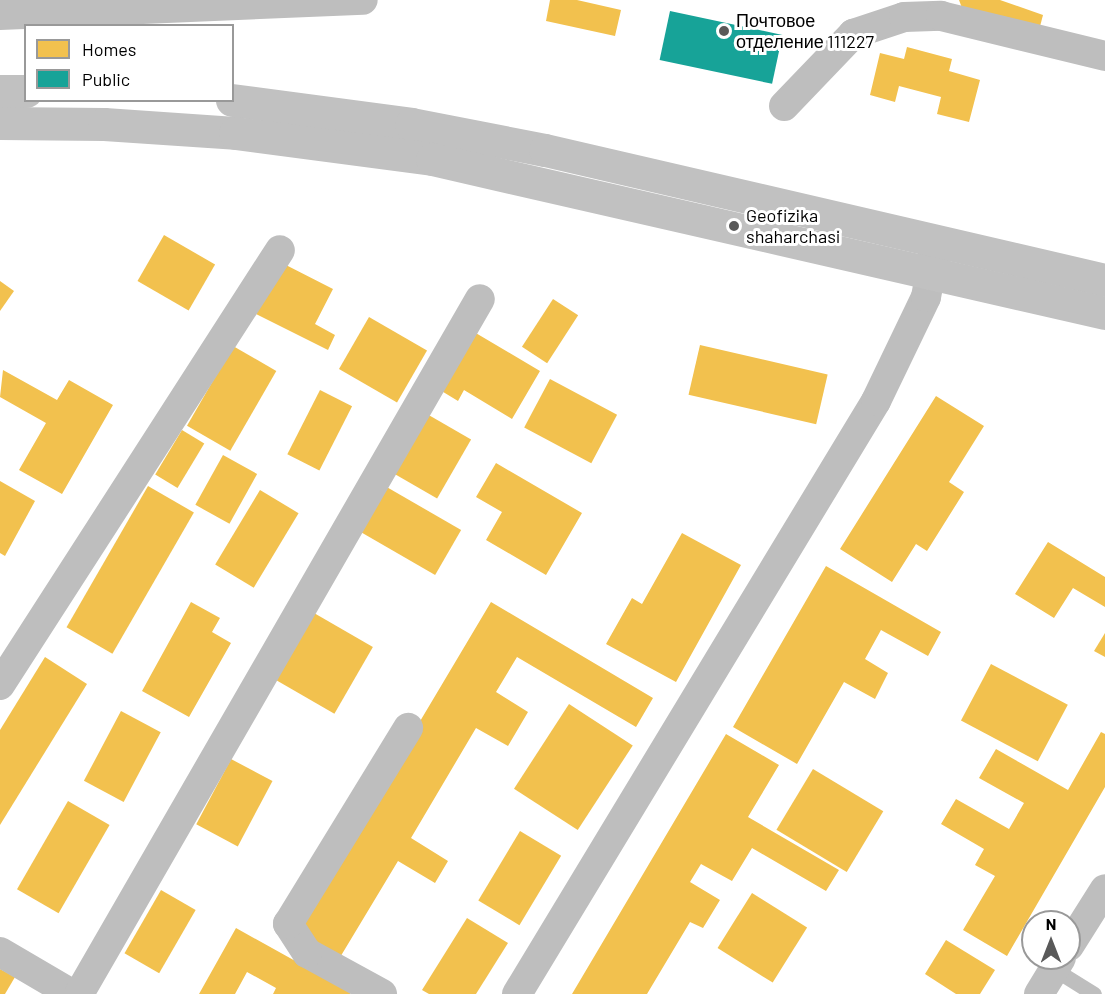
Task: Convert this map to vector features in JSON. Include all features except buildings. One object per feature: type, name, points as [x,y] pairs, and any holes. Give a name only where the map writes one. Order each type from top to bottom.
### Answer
[{"type":"main road","points":[[0,91],[24,91]]},
{"type":"main road","points":[[234,100],[388,120],[545,150],[1105,280]]},
{"type":"main road","points":[[0,123],[104,124],[224,132],[411,155],[554,184],[1105,313]]},
{"type":"street","points":[[0,15],[82,6],[363,0]]},
{"type":"street","points":[[784,106],[853,34],[904,17],[941,16],[1105,56]]},
{"type":"street","points":[[517,994],[876,401],[926,297],[937,240]]},
{"type":"street","points":[[0,685],[280,250]]},
{"type":"street","points":[[79,994],[480,299]]},
{"type":"street","points":[[382,994],[307,953],[288,924],[408,728]]},
{"type":"street","points":[[1081,927],[1105,889]]},
{"type":"street","points":[[0,952],[72,994]]},
{"type":"lane","points":[[1060,970],[1094,994]]},
{"type":"place","name":"Почтовое отделение 111227","points":[[724,31]]},
{"type":"place","name":"Geofizika shaharchasi","points":[[734,226]]}]
